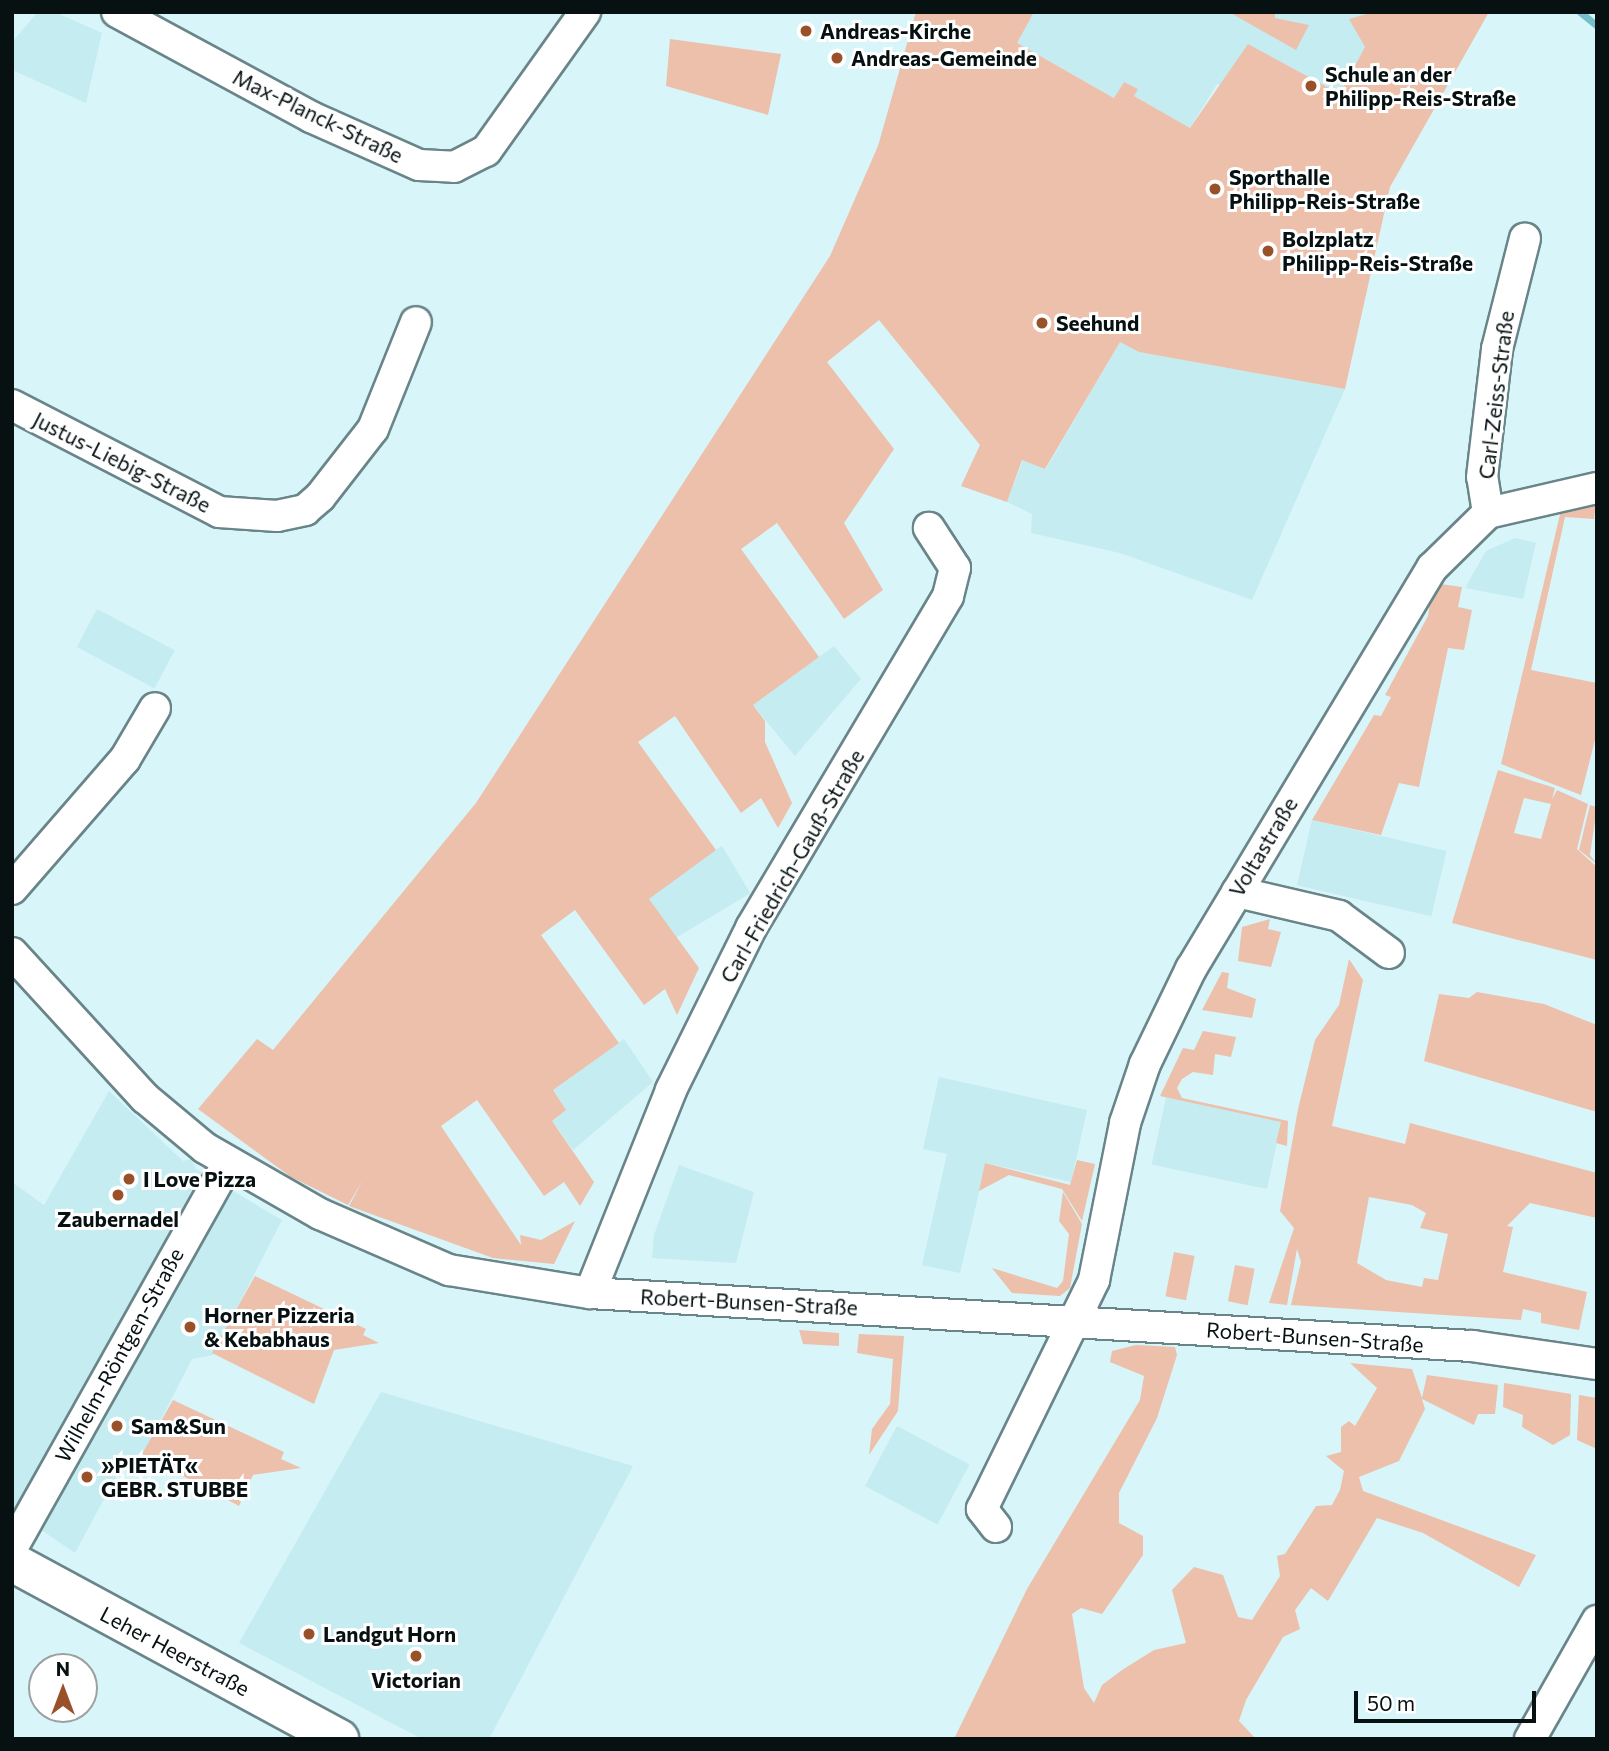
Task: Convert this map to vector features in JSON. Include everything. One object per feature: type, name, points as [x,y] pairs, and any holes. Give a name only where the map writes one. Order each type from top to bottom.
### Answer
[{"type":"main road","name":"Leher Heerstraße","points":[[12,1562],[339,1739]]},
{"type":"street","name":"Max-Planck-Straße","points":[[117,12],[311,117],[419,165],[454,167],[486,151],[585,12]]},
{"type":"street","name":"Carl-Zeiss-Straße","points":[[1488,513],[1482,477],[1497,349],[1525,238]]},
{"type":"street","name":"Justus-Liebig-Straße","points":[[12,405],[219,512],[277,516],[305,510],[320,497],[373,429],[415,322]]},
{"type":"street","points":[[1488,513],[1597,488]]},
{"type":"street","name":"Voltastraße","points":[[996,1527],[982,1509],[1076,1323],[1094,1280],[1114,1165],[1145,1064],[1237,892],[1418,589],[1488,513]]},
{"type":"street","name":"Carl-Friedrich-Gauß-Straße","points":[[590,1293],[671,1090],[751,928],[948,596],[955,568],[929,528]]},
{"type":"street","points":[[12,889],[125,759],[156,708]]},
{"type":"street","points":[[1237,892],[1339,916],[1389,953]]},
{"type":"street","name":"Robert-Bunsen-Straße","points":[[12,953],[145,1098],[228,1163],[423,1262],[522,1285],[590,1293],[1488,1348],[1597,1364]]},
{"type":"street","name":"Wilhelm-Röntgen-Straße","points":[[12,1548],[228,1163]]},
{"type":"street","points":[[1530,1739],[1597,1621]]},
{"type":"shaded area","points":[[38,12],[55,12],[102,33],[86,103],[12,70],[12,42]]},
{"type":"shaded area","points":[[916,12],[1034,12],[1017,43],[1114,98],[1124,82],[1138,89],[1134,96],[1190,128],[1248,44],[1340,94],[1365,47],[1349,19],[1374,12],[1489,12],[1390,187],[1345,389],[1139,352],[1120,342],[1045,469],[1022,460],[1007,502],[961,486],[980,445],[879,320],[827,362],[894,449],[844,523],[883,590],[844,619],[777,523],[741,549],[819,657],[753,705],[765,721],[765,742],[792,803],[778,828],[761,798],[741,813],[675,716],[638,742],[716,850],[649,899],[699,968],[677,1015],[665,989],[644,1005],[575,910],[541,935],[619,1043],[553,1090],[566,1110],[552,1121],[594,1182],[580,1206],[564,1182],[544,1196],[477,1100],[441,1126],[521,1245],[520,1235],[541,1240],[575,1221],[554,1264],[493,1258],[349,1206],[363,1180],[348,1205],[291,1177],[198,1109],[257,1039],[273,1050],[476,803],[830,256],[878,146]]},
{"type":"shaded area","name":"Schule an der Philipp-Reis-Straße","points":[[1034,12],[1433,12],[1361,159],[1217,84],[1190,128],[1134,96],[1124,82],[1115,98],[1016,43]]},
{"type":"shaded area","points":[[1229,12],[1275,12],[1275,18],[1309,25],[1296,50]]},
{"type":"shaded area","points":[[670,39],[781,54],[768,115],[666,86]]},
{"type":"shaded area","points":[[1120,342],[1139,352],[1345,389],[1252,600],[1120,553],[1031,533],[1032,514],[1007,502],[1023,460],[1046,469]]},
{"type":"shaded area","points":[[1596,501],[1594,519],[1565,517],[1531,670],[1597,683],[1597,732],[1581,795],[1501,764],[1562,506]]},
{"type":"shaded area","points":[[1515,538],[1536,543],[1523,599],[1465,588],[1486,551]]},
{"type":"shaded area","points":[[1433,583],[1462,587],[1458,607],[1472,610],[1464,650],[1448,648],[1419,787],[1399,783],[1381,835],[1312,820],[1374,715],[1381,716],[1391,697],[1385,695],[1428,616]]},
{"type":"shaded area","points":[[97,609],[175,650],[155,688],[77,647]]},
{"type":"shaded area","points":[[834,646],[861,679],[795,756],[753,705]]},
{"type":"shaded area","points":[[1498,770],[1555,788],[1552,799],[1557,790],[1588,804],[1577,849],[1597,867],[1597,960],[1452,923]],"holes":[[[1524,798],[1551,804],[1541,839],[1514,833]]]},
{"type":"shaded area","points":[[1590,805],[1597,807],[1590,855],[1597,864],[1579,850]]},
{"type":"shaded area","points":[[1312,820],[1446,851],[1431,916],[1297,885]]},
{"type":"shaded area","points":[[722,846],[750,893],[673,939],[645,892]]},
{"type":"shaded area","points":[[1270,919],[1268,929],[1281,932],[1271,967],[1238,961],[1242,927]]},
{"type":"shaded area","points":[[1349,959],[1363,980],[1332,1126],[1405,1144],[1410,1123],[1597,1173],[1597,1218],[1530,1203],[1507,1226],[1513,1227],[1503,1272],[1587,1292],[1579,1330],[1541,1323],[1541,1313],[1523,1309],[1521,1320],[1291,1305],[1301,1262],[1297,1249],[1287,1305],[1269,1303],[1294,1228],[1280,1211],[1298,1109],[1315,1040],[1339,1005]],"holes":[[[1369,1197],[1412,1205],[1426,1213],[1420,1228],[1448,1234],[1438,1280],[1424,1278],[1422,1287],[1386,1280],[1357,1263]]]},
{"type":"shaded area","points":[[1222,972],[1229,973],[1227,988],[1256,999],[1252,1018],[1202,1010]]},
{"type":"shaded area","points":[[1477,992],[1544,1004],[1597,1025],[1597,1112],[1424,1061],[1439,994],[1469,998]]},
{"type":"shaded area","points":[[1203,1031],[1236,1037],[1231,1057],[1215,1054],[1213,1075],[1193,1072],[1182,1079],[1177,1088],[1182,1098],[1288,1121],[1287,1146],[1276,1143],[1281,1122],[1160,1096],[1183,1048],[1194,1050]]},
{"type":"shaded area","points":[[624,1039],[653,1082],[573,1150],[552,1121],[566,1110],[553,1090]]},
{"type":"shaded area","points":[[939,1077],[1087,1110],[1071,1182],[986,1163],[960,1273],[922,1265],[947,1154],[923,1149]]},
{"type":"shaded area","points":[[109,1091],[183,1161],[191,1159],[196,1169],[282,1220],[213,1355],[192,1359],[142,1456],[125,1460],[75,1553],[12,1510],[12,1182],[44,1205]]},
{"type":"shaded area","points":[[1166,1097],[1281,1122],[1267,1189],[1152,1164]]},
{"type":"shaded area","points":[[1077,1160],[1095,1164],[1082,1221],[1062,1189],[1009,1175],[979,1191],[985,1163],[1070,1185]]},
{"type":"shaded area","points":[[679,1165],[754,1192],[736,1263],[652,1258],[654,1235]]},
{"type":"shaded area","points":[[1063,1192],[1082,1224],[1070,1288],[1060,1296],[1012,1293],[992,1268],[1057,1288],[1063,1281],[1069,1234],[1059,1221]]},
{"type":"shaded area","points":[[1174,1252],[1195,1256],[1186,1300],[1165,1296]]},
{"type":"shaded area","points":[[1235,1265],[1255,1269],[1248,1305],[1228,1301]]},
{"type":"shaded area","points":[[255,1276],[366,1329],[363,1335],[379,1343],[334,1350],[314,1404],[212,1353]]},
{"type":"shaded area","points":[[799,1330],[839,1333],[839,1346],[803,1344]]},
{"type":"shaded area","points":[[859,1334],[904,1336],[898,1411],[869,1455],[872,1429],[890,1404],[893,1359],[857,1353]]},
{"type":"shaded area","points":[[1136,1345],[1175,1347],[1177,1355],[1157,1418],[1119,1493],[1119,1523],[1143,1536],[1143,1555],[1102,1614],[1081,1608],[1072,1614],[1084,1688],[1094,1703],[1102,1685],[1122,1670],[1154,1650],[1186,1643],[1172,1590],[1194,1567],[1223,1575],[1238,1617],[1252,1620],[1280,1576],[1277,1556],[1285,1554],[1316,1506],[1332,1505],[1340,1490],[1344,1471],[1326,1456],[1341,1452],[1341,1427],[1349,1421],[1355,1426],[1377,1388],[1350,1363],[1412,1369],[1422,1398],[1427,1375],[1498,1385],[1495,1414],[1478,1414],[1474,1425],[1422,1399],[1425,1409],[1399,1461],[1359,1477],[1363,1491],[1536,1555],[1519,1587],[1423,1533],[1377,1518],[1328,1601],[1311,1588],[1295,1610],[1300,1629],[1283,1637],[1246,1700],[1239,1721],[1256,1739],[954,1739],[1027,1589],[1140,1400],[1144,1376],[1110,1362],[1112,1351]]},
{"type":"shaded area","points":[[1504,1383],[1571,1394],[1570,1435],[1553,1445],[1522,1427],[1523,1415],[1503,1407]]},
{"type":"shaded area","points":[[381,1392],[633,1466],[489,1739],[422,1739],[239,1643]]},
{"type":"shaded area","points":[[1579,1395],[1597,1398],[1597,1449],[1577,1440]]},
{"type":"shaded area","points":[[173,1400],[284,1452],[281,1459],[301,1468],[253,1475],[239,1506],[142,1454]]},
{"type":"shaded area","points":[[897,1426],[969,1464],[937,1525],[865,1486]]},
{"type":"waterway","points":[[1580,12],[1597,26]]},
{"type":"place","name":"Andreas-Kirche","points":[[806,31]]},
{"type":"place","name":"Andreas-Gemeinde","points":[[837,58]]},
{"type":"place","name":"Schule an der Philipp-Reis-Straße","points":[[1311,86]]},
{"type":"place","name":"Sporthalle Philipp-Reis-Straße","points":[[1215,189]]},
{"type":"place","name":"Bolzplatz Philipp-Reis-Straße","points":[[1268,251]]},
{"type":"place","name":"Seehund","points":[[1042,323]]},
{"type":"place","name":"I Love Pizza","points":[[129,1179]]},
{"type":"place","name":"Zaubernadel","points":[[118,1195]]},
{"type":"place","name":"Horner Pizzeria & Kebabhaus","points":[[190,1327]]},
{"type":"place","name":"Sam&Sun","points":[[117,1426]]},
{"type":"place","name":"»PIETÄT« GEBR. STUBBE","points":[[87,1477]]},
{"type":"place","name":"Landgut Horn","points":[[309,1634]]},
{"type":"place","name":"Victorian","points":[[416,1656]]}]
